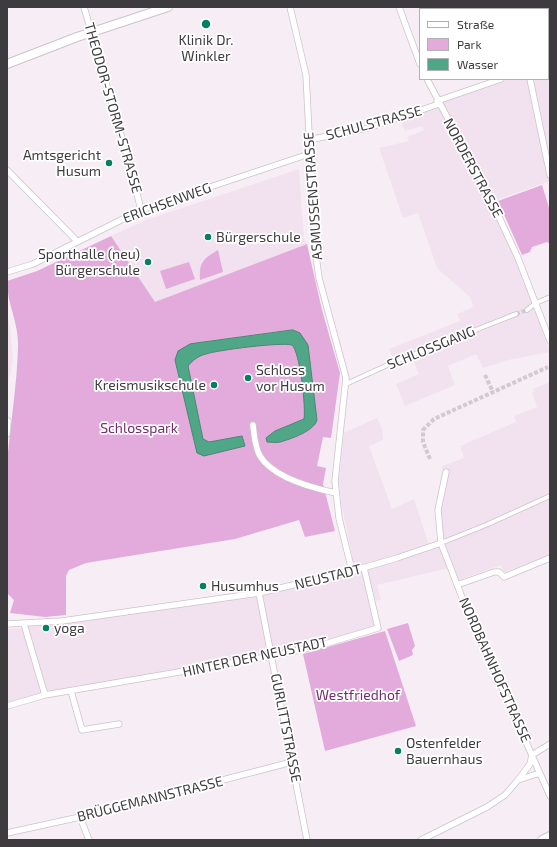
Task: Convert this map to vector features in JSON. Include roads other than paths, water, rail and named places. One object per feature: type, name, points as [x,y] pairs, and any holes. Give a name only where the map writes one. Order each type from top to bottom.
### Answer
[{"type":"main road","points":[[7,64],[168,7]]},
{"type":"main road","points":[[542,840],[550,836]]},
{"type":"street","name":"THEODOR-STORM-STRASSE","points":[[84,7],[141,210]]},
{"type":"street","name":"ASMUSSENSTRASSE","points":[[290,7],[306,75],[308,140],[319,278],[344,366],[346,384],[335,481],[339,518],[352,572]]},
{"type":"street","points":[[399,7],[419,61]]},
{"type":"street","name":"NORDERSTRASSE","points":[[427,80],[492,202],[518,258],[550,341]]},
{"type":"street","name":"SCHULSTRASSE","points":[[308,140],[368,128],[498,80]]},
{"type":"street","points":[[530,80],[550,175]]},
{"type":"street","name":"ERICHSENWEG","points":[[7,272],[33,264],[141,210],[309,154]]},
{"type":"street","points":[[7,170],[77,241]]},
{"type":"street","points":[[527,310],[536,303],[550,297]]},
{"type":"street","name":"SCHLOSSGANG","points":[[346,384],[392,363],[516,314]]},
{"type":"street","points":[[7,434],[8,421]]},
{"type":"street","points":[[253,425],[259,454],[269,467],[312,488],[336,493]]},
{"type":"street","name":"NORDBAHNHOFSTRASSE","points":[[446,472],[438,510],[441,543],[457,584],[550,796]]},
{"type":"street","name":"NEUSTADT","points":[[7,624],[78,619],[259,593],[352,572],[441,543],[486,525],[550,496]]},
{"type":"street","points":[[457,584],[494,572],[499,572],[504,577],[550,558]]},
{"type":"street","name":"HINTER DER NEUSTADT","points":[[7,706],[45,695],[272,656],[318,646],[378,628],[364,568]]},
{"type":"street","name":"GURLITTSTRASSE","points":[[259,593],[307,840]]},
{"type":"street","points":[[24,624],[45,695]]},
{"type":"street","points":[[71,691],[82,730],[120,724]]},
{"type":"street","points":[[421,840],[487,807],[505,795],[530,764],[532,755],[550,744]]},
{"type":"street","name":"BRÜGGEMANNSTRASSE","points":[[7,833],[80,817],[292,762]]},
{"type":"street","points":[[518,780],[540,773]]},
{"type":"street","points":[[80,817],[89,840]]},
{"type":"water","points":[[293,330],[300,333],[308,345],[317,420],[312,428],[290,439],[278,442],[267,442],[266,438],[275,431],[304,419],[300,368],[298,358],[292,345],[263,345],[213,352],[198,357],[188,366],[203,439],[209,442],[242,436],[245,446],[204,456],[197,453],[175,360],[178,351],[190,344]]},
{"type":"tunnel","points":[[516,314],[527,310]]},
{"type":"tunnel","points":[[430,459],[423,442],[423,430],[434,419],[548,367]]},
{"type":"tunnel","points":[[485,375],[493,392]]},
{"type":"place","name":"Klinik Dr. Winkler","points":[[206,24]]},
{"type":"place","name":"Amtsgericht Husum","points":[[109,163]]},
{"type":"place","name":"Bürgerschule","points":[[208,237]]},
{"type":"place","name":"Sporthalle (neu) Bürgerschule","points":[[148,262]]},
{"type":"place","name":"Schloss vor Husum","points":[[248,378]]},
{"type":"place","name":"Kreismusikschule","points":[[214,385]]},
{"type":"place","name":"Husumhus","points":[[203,586]]},
{"type":"place","name":"yoga","points":[[46,628]]},
{"type":"place","name":"Ostenfelder Bauernhaus","points":[[398,751]]},
{"type":"park label","name":"Schlosspark","points":[[139,428]]},
{"type":"park label","name":"Westfriedhof","points":[[358,695]]}]
